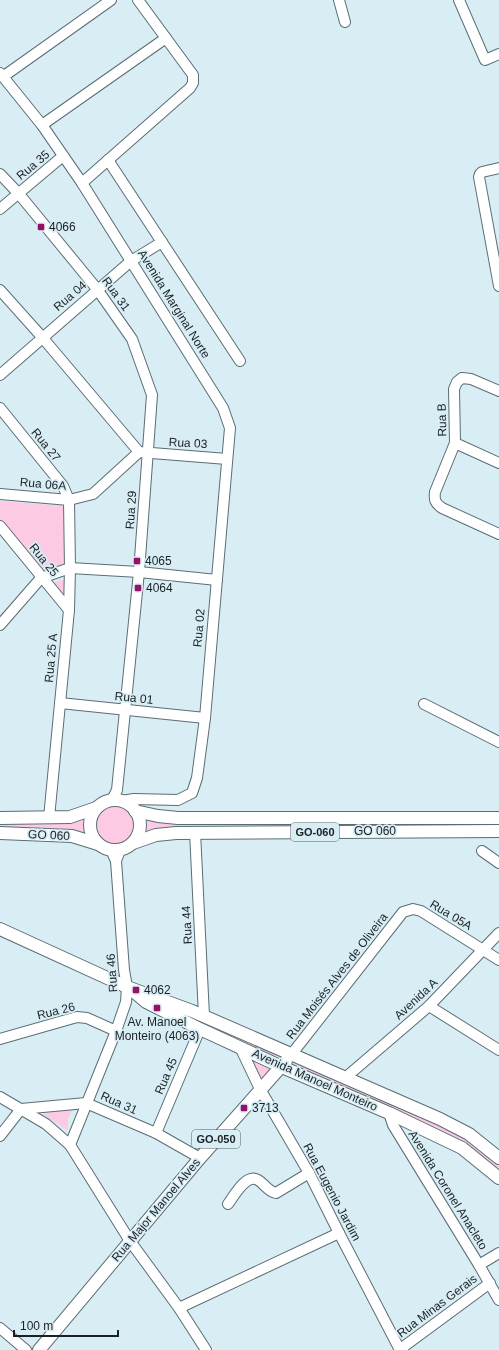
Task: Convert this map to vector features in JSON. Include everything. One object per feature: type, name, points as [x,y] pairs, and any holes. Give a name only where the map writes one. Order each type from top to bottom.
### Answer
[{"type":"main road","name":"GO 060","points":[[125,801],[158,816],[178,818],[499,818]]},
{"type":"main road","points":[[116,854],[98,844],[93,839],[90,831],[89,823],[92,815],[96,808],[102,804],[125,801],[140,821],[138,837],[133,843]]},
{"type":"main road","name":"GO 060","points":[[0,818],[70,817],[96,808]]},
{"type":"main road","name":"GO 060","points":[[133,843],[156,835],[195,832],[499,831]]},
{"type":"main road","name":"GO 060","points":[[0,833],[72,836],[98,844]]},
{"type":"main road","name":"GO-060","points":[[116,854],[133,843]]},
{"type":"main road","name":"Avenida Manoel Monteiro","points":[[0,929],[127,987],[204,1016],[440,1119],[469,1134],[499,1158]]},
{"type":"main road","name":"Avenida Manoel Monteiro","points":[[127,987],[146,1002],[187,1023],[282,1067],[389,1113],[462,1148],[499,1178]]},
{"type":"main road","points":[[187,1023],[192,1011]]},
{"type":"main road","name":"Rua Major Manoel Alves","points":[[39,1350],[200,1158],[260,1089],[282,1067],[291,1055]]},
{"type":"street","points":[[2,74],[111,0]]},
{"type":"street","points":[[82,183],[193,84],[193,75],[138,0]]},
{"type":"street","points":[[340,0],[345,22]]},
{"type":"street","points":[[459,0],[485,60],[499,54]]},
{"type":"street","points":[[42,125],[166,38]]},
{"type":"street","name":"Avenida Marginal Norte","points":[[2,74],[42,125],[82,183],[223,408],[230,428],[216,580]]},
{"type":"street","name":"Rua 35","points":[[0,209],[63,156]]},
{"type":"street","points":[[108,160],[240,361]]},
{"type":"street","points":[[499,168],[482,172],[479,177],[499,286]]},
{"type":"street","name":"Rua 31","points":[[0,174],[19,194],[97,289],[132,339],[152,395],[144,453]]},
{"type":"street","name":"Rua 04","points":[[0,375],[131,261],[162,242]]},
{"type":"street","points":[[0,290],[144,453]]},
{"type":"street","name":"Rua B","points":[[499,391],[471,379],[462,378],[457,382],[454,389],[455,443],[435,492],[434,499],[436,504],[442,508],[499,534]]},
{"type":"street","name":"Rua 27","points":[[0,408],[63,486],[69,500]]},
{"type":"street","points":[[455,443],[499,463]]},
{"type":"street","name":"Rua 03","points":[[144,453],[227,459]]},
{"type":"street","name":"Rua 06A","points":[[0,494],[69,500],[93,494],[144,453]]},
{"type":"street","name":"Rua 29","points":[[125,801],[126,710],[139,572],[144,453]]},
{"type":"street","name":"Rua 25 A","points":[[49,818],[69,610],[69,500]]},
{"type":"street","name":"Rua 25","points":[[0,526],[41,578],[69,610]]},
{"type":"street","points":[[0,625],[41,578],[70,568],[139,572],[216,580]]},
{"type":"street","name":"Rua 02","points":[[125,801],[178,800],[192,793],[197,778],[205,718],[216,580]]},
{"type":"street","name":"Rua 01","points":[[60,703],[205,718]]},
{"type":"street","points":[[424,704],[499,742]]},
{"type":"street","name":"Rua 44","points":[[195,832],[204,1016]]},
{"type":"street","points":[[482,851],[499,863]]},
{"type":"street","name":"Rua 46","points":[[70,1145],[116,1031],[126,1002],[127,987],[124,970],[116,854]]},
{"type":"street","name":"Rua 05A","points":[[404,912],[413,909],[421,911],[499,960]]},
{"type":"street","name":"Rua Moisés Alves de Oliveira","points":[[291,1055],[404,912]]},
{"type":"street","name":"Avenida A","points":[[345,1078],[430,1006],[499,933]]},
{"type":"street","points":[[430,1006],[499,1050]]},
{"type":"street","name":"Rua 26","points":[[0,1039],[77,1017],[87,1018],[116,1031]]},
{"type":"street","name":"Rua 45","points":[[156,1134],[200,1029]]},
{"type":"street","name":"Rua Eugenio Jardim","points":[[240,1047],[260,1089],[309,1173],[400,1350]]},
{"type":"street","points":[[2,1095],[21,1109],[46,1124],[70,1145],[130,1240],[179,1308],[206,1350]]},
{"type":"street","name":"Rua 31","points":[[21,1109],[86,1103],[156,1134],[200,1158]]},
{"type":"street","points":[[0,1136],[21,1109]]},
{"type":"street","name":"Avenida Coronel Anacleto","points":[[389,1113],[393,1125],[499,1300]]},
{"type":"street","points":[[228,1204],[244,1182],[250,1178],[257,1179],[270,1192],[276,1193],[309,1173]]},
{"type":"street","points":[[179,1308],[339,1233]]},
{"type":"street","points":[[479,1265],[499,1253]]},
{"type":"street","name":"Rua Minas Gerais","points":[[400,1350],[490,1283]]},
{"type":"street","points":[[0,1328],[26,1350]]},
{"type":"shaded area","points":[[0,501],[65,506],[66,565],[43,572],[0,521]]},
{"type":"shaded area","points":[[68,578],[66,603],[52,583]]},
{"type":"shaded area","points":[[115,805],[129,811],[135,825],[129,839],[115,845],[101,839],[95,825],[101,811]]},
{"type":"shaded area","points":[[90,817],[88,828],[91,839],[73,830],[52,828],[0,828],[0,823],[57,824],[68,823]]},
{"type":"shaded area","points":[[142,818],[159,822],[499,823],[499,827],[172,828],[153,829],[143,833],[144,826]]},
{"type":"shaded area","points":[[201,1019],[277,1054],[274,1059],[198,1026],[198,1021]]},
{"type":"shaded area","points":[[243,1051],[271,1068],[260,1085]]},
{"type":"shaded area","points":[[305,1065],[450,1128],[499,1160],[499,1169],[473,1150],[298,1069]]},
{"type":"shaded area","points":[[69,1108],[72,1111],[68,1119],[68,1131],[43,1114]]},
{"type":"place","name":"4066","points":[[41,227]]},
{"type":"place","name":"4065","points":[[137,561]]},
{"type":"place","name":"4064","points":[[138,588]]},
{"type":"place","name":"4062","points":[[136,990]]},
{"type":"place","name":"Av. Manoel Monteiro (4063)","points":[[157,1008]]},
{"type":"place","name":"3713","points":[[244,1108]]}]
